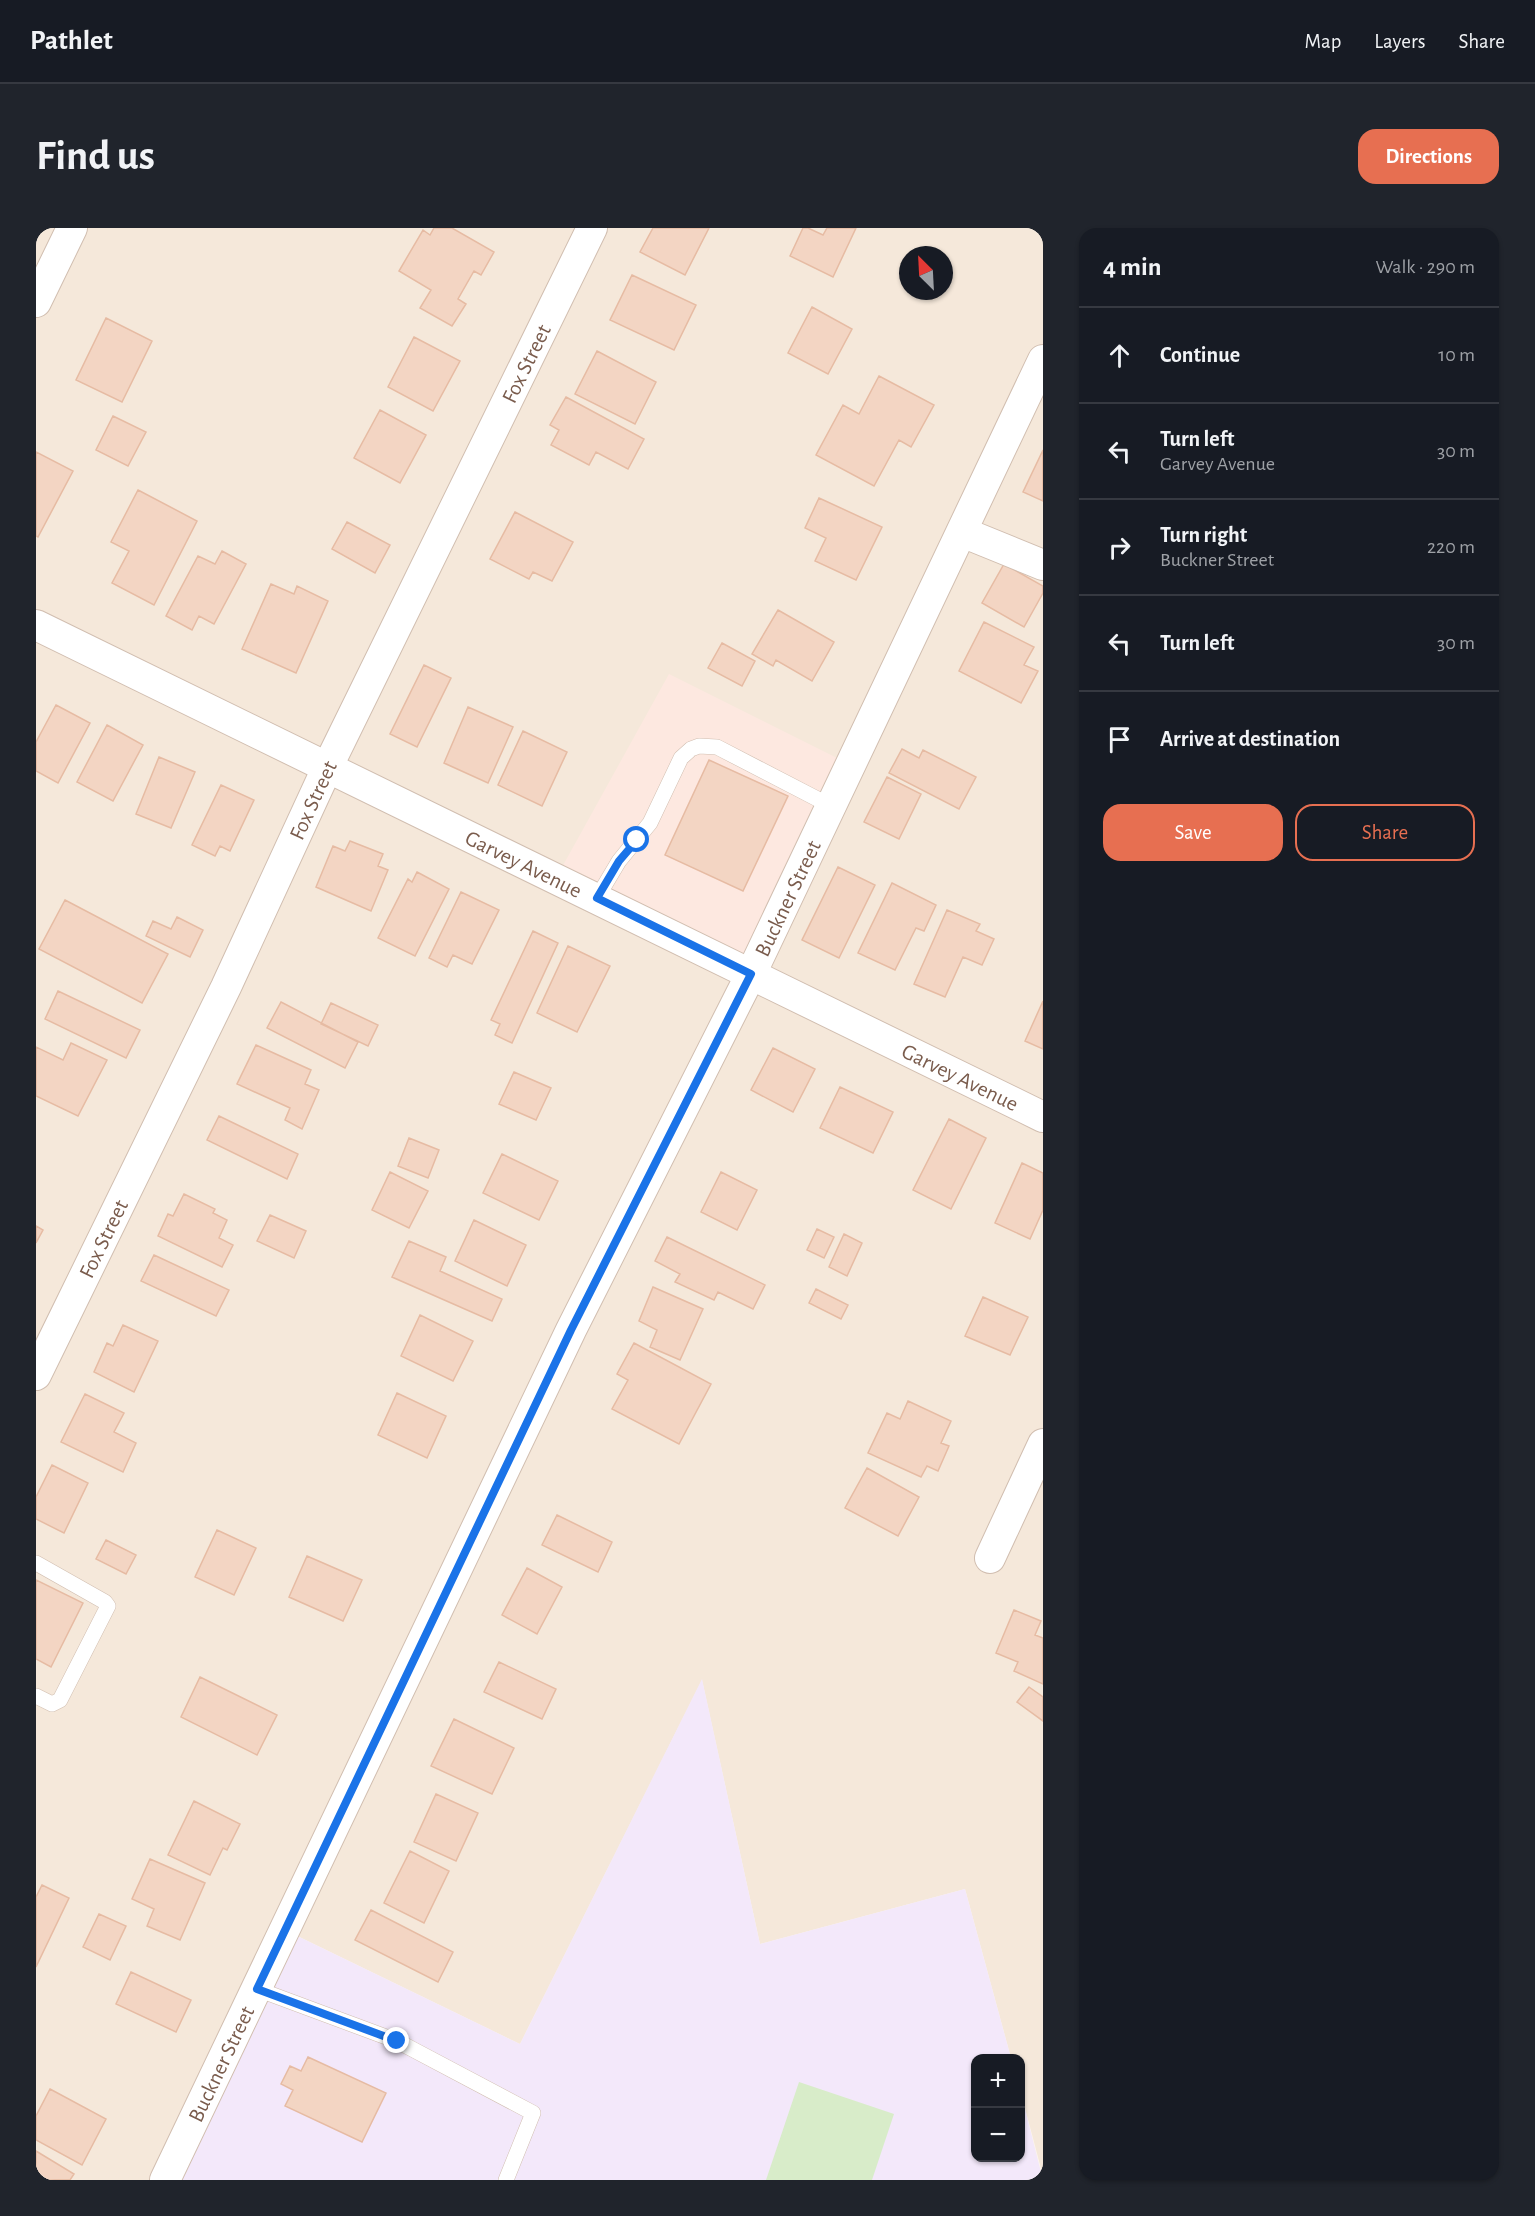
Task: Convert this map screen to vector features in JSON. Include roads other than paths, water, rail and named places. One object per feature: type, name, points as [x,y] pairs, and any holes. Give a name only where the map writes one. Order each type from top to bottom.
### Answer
[{"type":"street","points":[[36,302],[72,228]]},
{"type":"street","name":"Fox Street","points":[[36,1376],[226,987],[328,766],[592,228]]},
{"type":"street","name":"Buckner Street","points":[[167,2180],[571,1330],[751,974],[1043,360]]},
{"type":"street","points":[[962,532],[1043,566]]},
{"type":"street","name":"Garvey Avenue","points":[[36,625],[1043,1117]]},
{"type":"street","points":[[990,1558],[1043,1444]]},
{"type":"lane","points":[[597,898],[619,861],[650,823],[681,758],[691,749],[699,746],[717,747],[831,806]]},
{"type":"lane","points":[[36,1563],[105,1602],[108,1606],[60,1700],[52,1704],[36,1696]]},
{"type":"lane","points":[[257,1989],[397,2041],[533,2113],[506,2180]]}]
